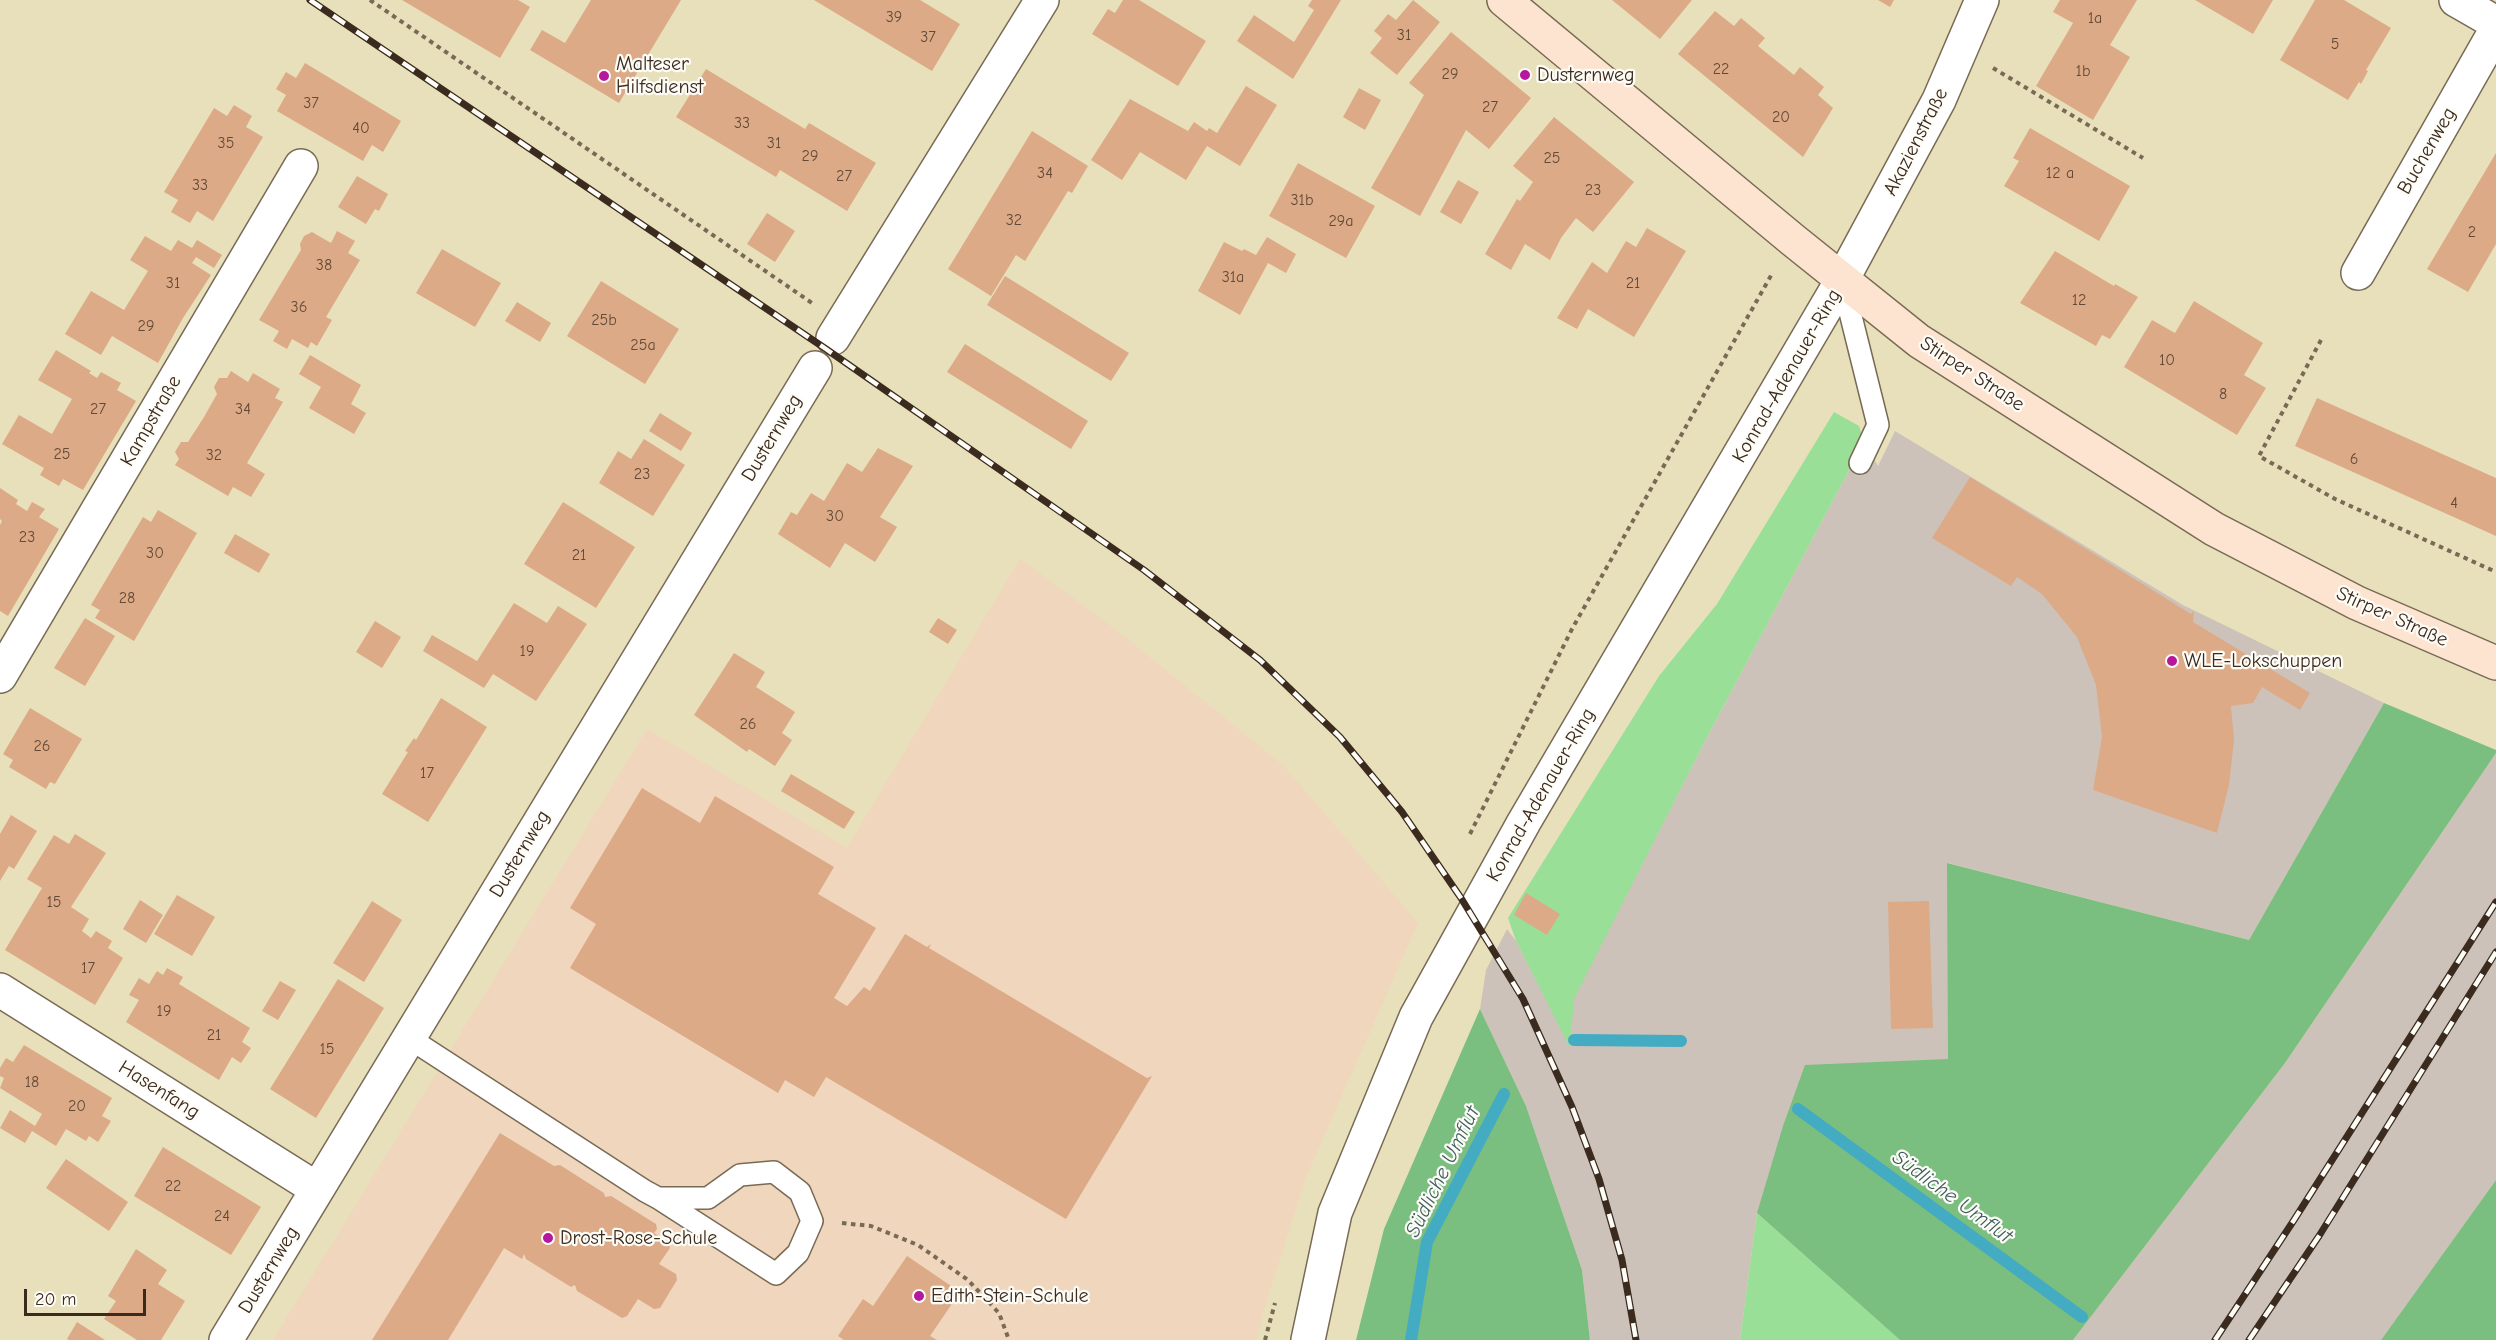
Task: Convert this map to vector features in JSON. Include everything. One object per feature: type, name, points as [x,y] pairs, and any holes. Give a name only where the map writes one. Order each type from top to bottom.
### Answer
[{"type":"main road","name":"Stirper Straße","points":[[1504,0],[1793,240],[1919,341],[2214,529],[2357,603],[2496,663]]},
{"type":"street","points":[[838,331],[1042,0]]},
{"type":"street","name":"Akazienstraße","points":[[1842,280],[1939,100],[1982,0]]},
{"type":"street","points":[[2456,0],[2496,23]]},
{"type":"street","name":"Buchenweg","points":[[2358,273],[2496,30]]},
{"type":"street","name":"Kampstraße","points":[[0,676],[301,166]]},
{"type":"street","name":"Konrad-Adenauer-Ring","points":[[1308,1340],[1335,1213],[1416,1017],[1524,822],[1842,280]]},
{"type":"street","name":"Dusternweg","points":[[226,1340],[814,368]]},
{"type":"street","name":"Hasenfang","points":[[0,990],[317,1189]]},
{"type":"lane","points":[[1842,280],[1878,425],[1860,463]]},
{"type":"lane","points":[[409,1038],[776,1275],[798,1253],[812,1221],[800,1192],[774,1172],[740,1175],[708,1198],[658,1198]]},
{"type":"path","points":[[370,0],[838,331]]},
{"type":"path","points":[[2026,88],[2143,158]]},
{"type":"path","points":[[1470,834],[1572,629],[1793,240]]},
{"type":"path","points":[[2321,340],[2259,456],[2335,499],[2496,572]]},
{"type":"path","points":[[812,1221],[871,1226],[918,1245],[968,1280],[999,1313],[1009,1340]]},
{"type":"shaded area","points":[[1895,431],[2183,605],[2384,703],[2249,940],[1948,863],[1948,1059],[1757,1213],[1740,1340],[1590,1340],[1582,1270],[1526,1106],[1480,1009],[1486,970],[1507,929],[1516,941],[1570,1046],[1573,999],[1706,739],[1864,442],[1878,466]]},
{"type":"shaded area","points":[[1020,559],[1114,628],[1284,766],[1418,923],[1306,1177],[1263,1313],[1257,1340],[273,1340],[647,729],[847,848]]},
{"type":"shaded area","points":[[2496,753],[2496,1180],[2381,1340],[2073,1340],[2285,1063]]},
{"type":"green space","points":[[1834,412],[1859,426],[1864,442],[1706,739],[1574,999],[1570,1048],[1516,941],[1508,918],[1659,676],[1717,604]]},
{"type":"green space","points":[[2384,703],[2496,750],[2496,753],[2285,1063],[2073,1340],[1900,1340],[1757,1213],[1783,1126],[1805,1065],[1948,1059],[1947,863],[2249,940]]},
{"type":"green space","points":[[1480,1009],[1526,1106],[1582,1270],[1590,1340],[1356,1340],[1384,1229]]},
{"type":"green space","points":[[2496,1180],[2496,1340],[2381,1340]]},
{"type":"green space","points":[[1757,1213],[1900,1340],[1740,1340]]},
{"type":"building","points":[[402,0],[518,0],[530,7],[500,58]]},
{"type":"building","name":"Malteser Hilfsdienst","points":[[591,0],[681,0],[619,103],[530,50],[542,30],[565,43]]},
{"type":"building","points":[[814,0],[920,0],[960,24],[932,71]]},
{"type":"building","points":[[1123,0],[1139,0],[1206,41],[1178,86],[1092,34],[1108,9],[1115,13]]},
{"type":"building","points":[[1312,0],[1341,0],[1293,79],[1237,41],[1254,15],[1294,42],[1314,10],[1308,6]]},
{"type":"building","points":[[1413,0],[1440,22],[1397,75],[1370,53],[1382,38],[1374,31],[1388,14],[1396,20]]},
{"type":"building","points":[[1612,0],[1692,0],[1660,39]]},
{"type":"building","points":[[1878,0],[1894,0],[1890,7]]},
{"type":"building","points":[[2060,0],[2137,0],[2110,45],[2130,57],[2093,120],[2036,86],[2073,23],[2053,12]]},
{"type":"building","points":[[2195,0],[2273,0],[2253,34]]},
{"type":"building","points":[[2315,0],[2344,0],[2391,28],[2366,70],[2368,71],[2361,84],[2359,82],[2348,100],[2280,60]]},
{"type":"building","points":[[1715,11],[1734,26],[1741,18],[1765,38],[1758,46],[1794,75],[1800,67],[1824,87],[1818,95],[1833,108],[1803,157],[1678,54]]},
{"type":"building","points":[[1451,32],[1531,98],[1489,149],[1466,130],[1420,216],[1371,188],[1424,95],[1409,83]]},
{"type":"building","points":[[305,63],[401,121],[383,152],[372,145],[363,161],[277,111],[286,95],[276,89],[286,72],[296,78]]},
{"type":"building","points":[[706,69],[805,129],[809,123],[876,163],[847,211],[780,170],[776,177],[676,117]]},
{"type":"building","points":[[1246,86],[1277,105],[1240,166],[1207,146],[1186,180],[1140,152],[1122,180],[1091,160],[1130,99],[1188,131],[1194,122],[1207,131],[1209,128],[1217,133]]},
{"type":"building","points":[[1359,88],[1381,100],[1365,130],[1343,117]]},
{"type":"building","points":[[234,105],[252,116],[246,127],[263,137],[213,221],[197,211],[190,223],[171,212],[178,200],[164,192],[214,108],[227,116]]},
{"type":"building","points":[[1554,117],[1634,182],[1593,232],[1576,218],[1561,238],[1550,260],[1525,244],[1511,270],[1485,254],[1517,199],[1520,201],[1533,182],[1513,166]]},
{"type":"building","points":[[2030,128],[2130,186],[2099,241],[2004,186],[2019,161],[2013,158]]},
{"type":"building","points":[[1032,131],[1088,166],[1072,193],[1068,191],[1025,261],[1016,255],[991,296],[948,269]]},
{"type":"building","points":[[2496,153],[2496,244],[2468,292],[2427,269]]},
{"type":"building","points":[[1298,163],[1375,206],[1346,258],[1269,216]]},
{"type":"building","points":[[357,176],[388,194],[379,211],[375,209],[366,224],[338,207]]},
{"type":"building","points":[[1458,180],[1479,192],[1461,224],[1440,212]]},
{"type":"building","points":[[767,213],[795,231],[775,262],[747,244]]},
{"type":"building","points":[[1647,228],[1686,251],[1634,337],[1588,309],[1577,329],[1557,318],[1592,262],[1607,273],[1626,241],[1636,247]]},
{"type":"building","points":[[337,231],[355,241],[348,253],[360,260],[326,317],[332,320],[317,346],[311,342],[308,348],[292,339],[287,349],[273,341],[279,331],[259,320],[301,250],[300,244],[304,236],[312,232],[331,243]]},
{"type":"building","points":[[145,236],[171,251],[178,240],[192,248],[197,240],[222,255],[214,268],[196,257],[192,263],[211,275],[183,318],[158,363],[112,336],[101,355],[65,334],[91,291],[124,310],[148,271],[130,260]]},
{"type":"building","points":[[1267,237],[1296,254],[1286,273],[1268,263],[1240,315],[1198,291],[1224,242],[1256,255]]},
{"type":"building","points":[[442,249],[501,283],[475,327],[416,293]]},
{"type":"building","points":[[2055,251],[2114,286],[2115,284],[2138,297],[2110,339],[2102,335],[2096,346],[2020,303]]},
{"type":"building","points":[[1005,276],[1129,353],[1111,381],[987,305]]},
{"type":"building","points":[[601,281],[679,329],[645,384],[567,336]]},
{"type":"building","points":[[2194,301],[2263,343],[2244,375],[2266,388],[2237,435],[2124,367],[2152,320],[2175,333]]},
{"type":"building","points":[[517,302],[551,323],[540,342],[505,321]]},
{"type":"building","points":[[965,344],[1088,421],[1071,449],[947,372]]},
{"type":"building","points":[[56,350],[91,371],[89,373],[97,378],[101,372],[121,383],[117,390],[136,401],[83,490],[63,479],[59,486],[40,475],[44,468],[2,444],[19,415],[52,434],[72,399],[38,380]]},
{"type":"building","points":[[310,355],[361,385],[351,404],[366,413],[354,434],[309,408],[321,387],[299,374]]},
{"type":"building","points":[[231,371],[248,382],[253,373],[280,389],[275,398],[283,402],[247,463],[265,474],[251,497],[233,487],[228,496],[175,465],[179,459],[175,452],[181,442],[188,442],[204,417],[217,394],[214,387],[219,378],[227,378]]},
{"type":"building","points":[[2317,398],[2496,478],[2496,536],[2295,446]]},
{"type":"building","points":[[660,413],[692,433],[681,451],[649,431]]},
{"type":"building","points":[[644,439],[685,465],[653,516],[599,483],[618,451],[631,459]]},
{"type":"building","points":[[878,448],[913,466],[880,517],[897,527],[875,562],[845,543],[830,568],[778,534],[791,512],[797,515],[811,493],[824,501],[847,463],[862,472]]},
{"type":"building","name":"WLE-Lokschuppen","points":[[1970,477],[2191,614],[2194,611],[2193,622],[2310,693],[2300,710],[2262,687],[2253,703],[2231,706],[2234,740],[2229,785],[2217,833],[2093,790],[2102,737],[2096,685],[2077,637],[2042,594],[2017,577],[2011,586],[1932,538]]},
{"type":"building","points":[[0,488],[18,500],[16,504],[27,511],[32,502],[45,509],[39,517],[59,529],[8,616],[0,611],[0,525],[2,521],[0,519]]},
{"type":"building","points":[[563,502],[635,547],[596,608],[524,564]]},
{"type":"building","points":[[158,510],[197,533],[134,641],[95,618],[100,610],[91,605],[143,517],[151,522]]},
{"type":"building","points":[[235,534],[270,554],[259,573],[224,553]]},
{"type":"building","points":[[514,603],[547,623],[558,606],[587,624],[536,701],[493,674],[484,688],[423,651],[432,635],[477,661]]},
{"type":"building","points":[[85,618],[115,636],[85,686],[54,668]]},
{"type":"building","points":[[938,618],[957,630],[948,644],[929,632]]},
{"type":"building","points":[[375,621],[401,637],[382,668],[356,652]]},
{"type":"building","points":[[734,653],[765,672],[756,687],[795,712],[782,733],[792,740],[775,766],[749,749],[747,752],[694,715]]},
{"type":"building","points":[[441,698],[487,727],[428,822],[382,794],[408,752],[405,751],[414,738],[416,740]]},
{"type":"building","points":[[30,708],[82,739],[55,784],[50,782],[46,789],[9,767],[13,760],[3,754]]},
{"type":"building","points":[[791,774],[855,812],[844,829],[781,791]]},
{"type":"building","points":[[642,788],[700,823],[715,796],[834,867],[818,894],[876,928],[834,998],[847,1006],[864,987],[870,991],[905,934],[927,947],[931,944],[929,948],[1147,1078],[1152,1076],[1066,1219],[826,1077],[814,1097],[785,1080],[778,1093],[570,968],[596,924],[570,908]]},
{"type":"building","points":[[11,815],[37,831],[14,869],[9,866],[0,881],[0,834]]},
{"type":"building","points":[[75,834],[106,853],[71,907],[89,919],[82,931],[91,938],[96,931],[112,941],[108,948],[123,958],[95,1005],[5,950],[42,888],[27,879],[54,835],[69,844]]},
{"type":"building","points":[[1526,893],[1560,914],[1547,935],[1514,915]]},
{"type":"building","points":[[177,895],[215,917],[192,956],[154,934]]},
{"type":"building","points":[[140,900],[163,915],[146,943],[123,929]]},
{"type":"building","points":[[372,901],[402,920],[364,982],[333,963]]},
{"type":"building","points":[[1929,901],[1933,1028],[1891,1029],[1888,902]]},
{"type":"building","points":[[167,968],[183,977],[179,984],[250,1028],[242,1042],[251,1048],[241,1063],[232,1057],[219,1080],[126,1022],[139,1000],[129,995],[139,978],[149,984],[157,971],[163,975]]},
{"type":"building","points":[[338,979],[384,1008],[316,1118],[270,1089]]},
{"type":"building","points":[[280,981],[296,990],[278,1020],[262,1011]]},
{"type":"building","points":[[24,1045],[112,1098],[102,1116],[111,1121],[98,1142],[89,1136],[86,1141],[66,1129],[56,1146],[32,1131],[25,1143],[0,1128],[10,1110],[35,1126],[42,1114],[0,1088],[4,1078],[0,1076],[0,1068],[6,1058],[13,1062]]},
{"type":"building","name":"Drost-Rose-Schule","points":[[500,1133],[554,1166],[560,1165],[604,1193],[605,1197],[611,1196],[656,1224],[657,1229],[654,1233],[668,1242],[670,1248],[659,1264],[676,1274],[677,1280],[660,1308],[654,1309],[638,1299],[627,1316],[622,1318],[577,1291],[575,1285],[571,1287],[526,1259],[524,1254],[522,1259],[504,1248],[448,1340],[372,1340]]},
{"type":"building","points":[[163,1147],[261,1207],[231,1255],[134,1196]]},
{"type":"building","points":[[66,1159],[128,1202],[109,1231],[46,1188]]},
{"type":"building","points":[[136,1249],[167,1270],[158,1284],[185,1301],[161,1340],[137,1340],[104,1319],[116,1301],[108,1296]]},
{"type":"building","name":"Edith-Stein-Schule","points":[[907,1256],[960,1292],[930,1336],[937,1340],[844,1340],[838,1336],[863,1299],[873,1306]]},
{"type":"building","points":[[77,1322],[105,1340],[67,1339]]},
{"type":"waterway","name":"Südliche Umflut","points":[[1574,1040],[1681,1041]]},
{"type":"waterway","name":"Südliche Umflut","points":[[1411,1340],[1427,1242],[1504,1094]]},
{"type":"waterway","name":"Südliche Umflut","points":[[1798,1109],[2082,1317]]},
{"type":"railway","points":[[310,0],[826,349],[1144,570],[1260,660],[1340,737],[1402,812],[1461,898],[1523,999],[1572,1107],[1599,1179],[1622,1260],[1636,1340]]},
{"type":"railway","points":[[2215,1340],[2496,902]]},
{"type":"railway","points":[[2249,1340],[2319,1236],[2496,952]]},
{"type":"place","name":"Dusternweg","points":[[1525,75]]},
{"type":"place","name":"Malteser Hilfsdienst","points":[[604,76]]},
{"type":"place","name":"WLE-Lokschuppen","points":[[2172,661]]},
{"type":"place","name":"Drost-Rose-Schule","points":[[548,1238]]},
{"type":"place","name":"Edith-Stein-Schule","points":[[919,1296]]}]
